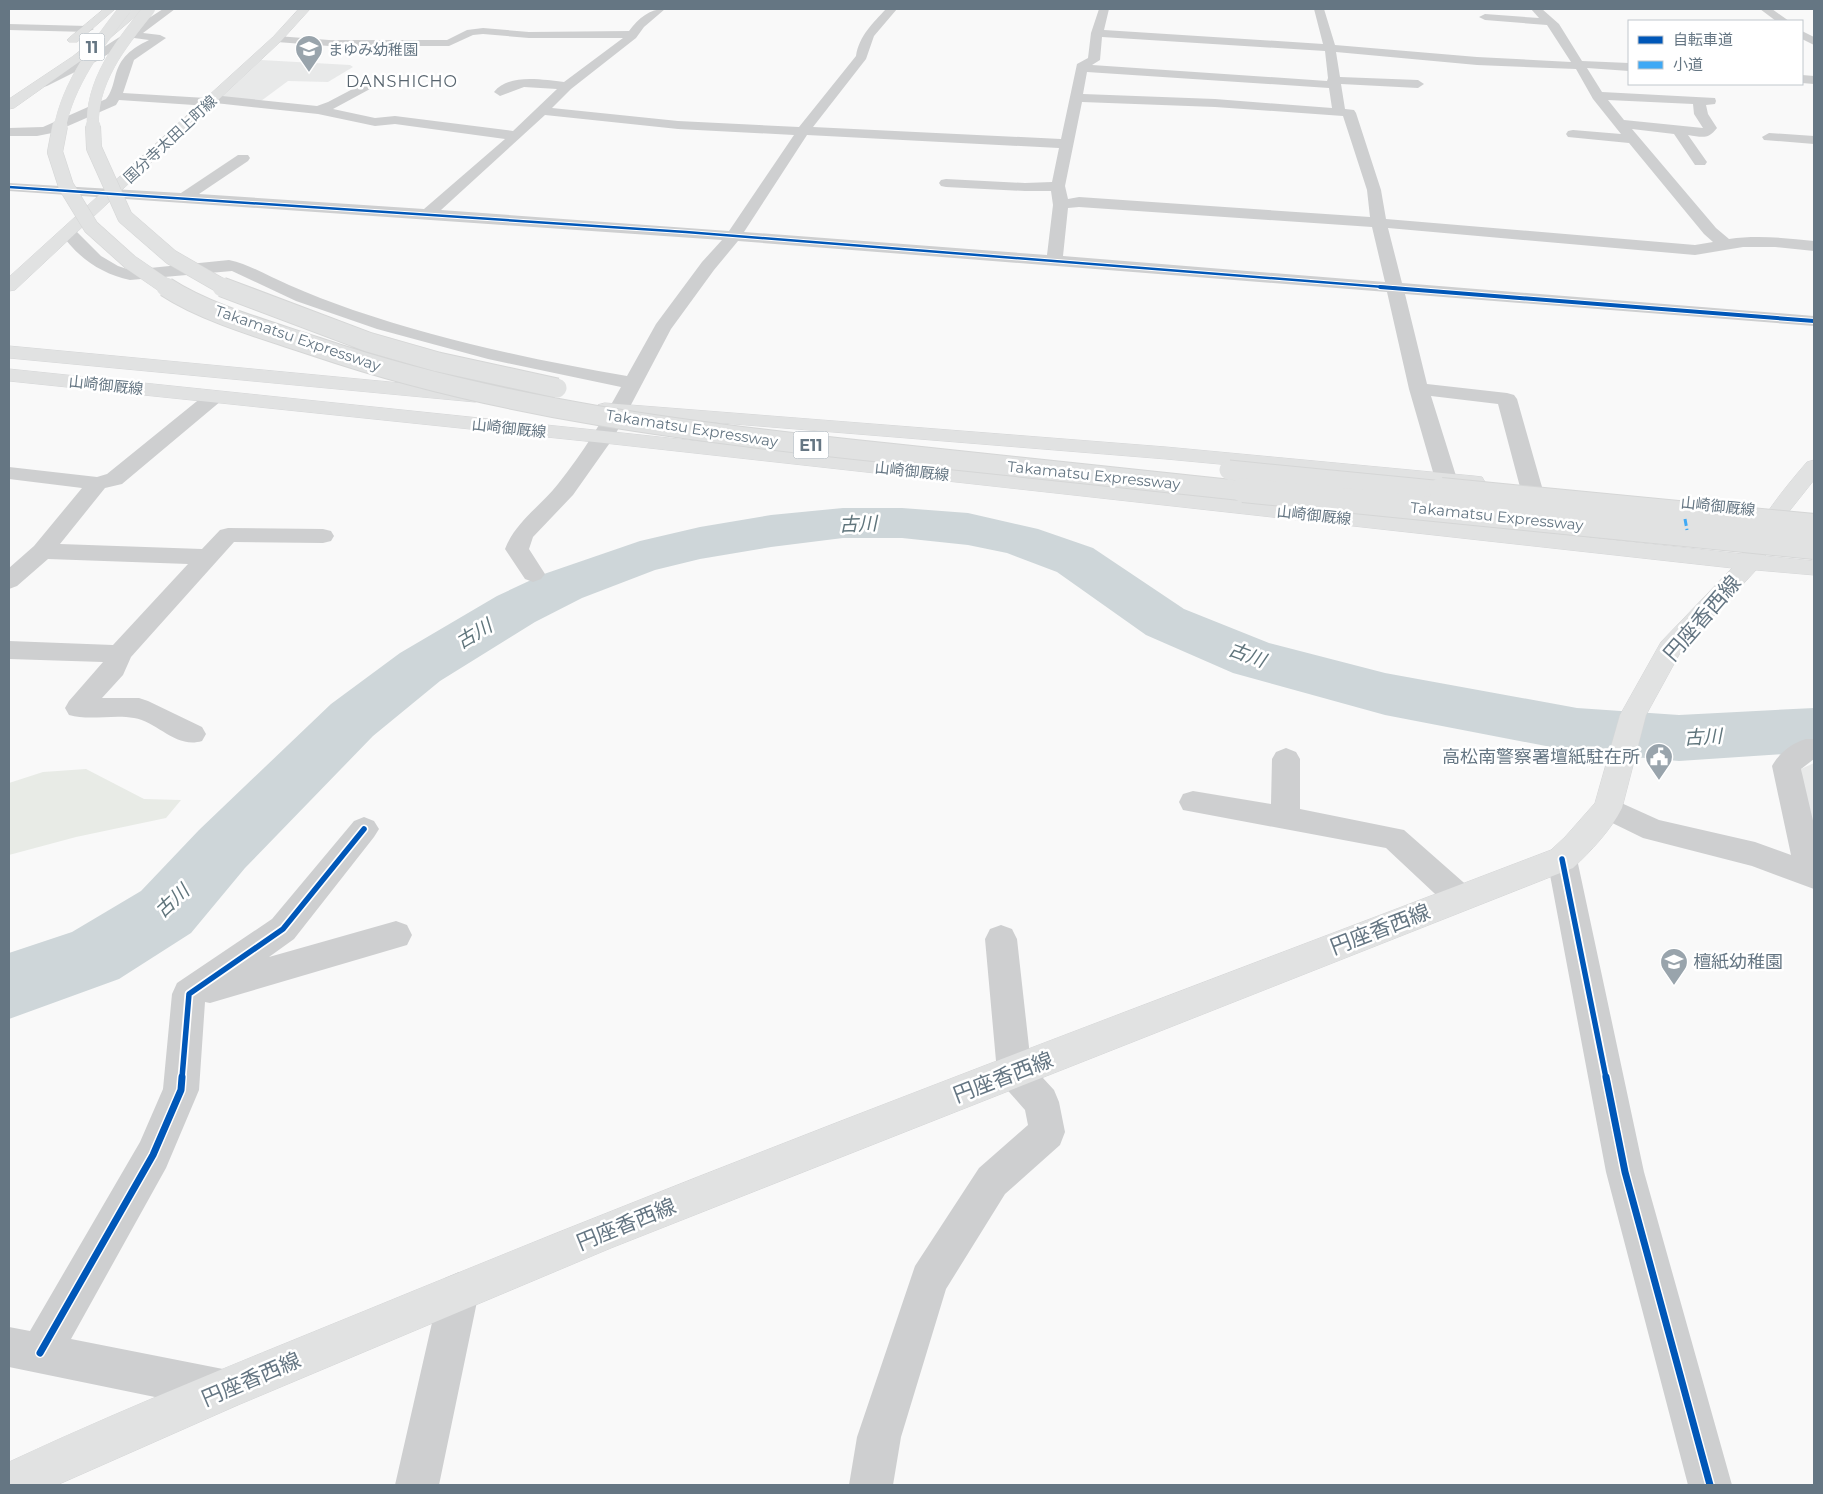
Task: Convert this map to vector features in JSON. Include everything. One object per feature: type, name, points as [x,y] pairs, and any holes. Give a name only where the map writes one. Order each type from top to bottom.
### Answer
[{"type":"main road","points":[[88,29],[98,9]]},
{"type":"main road","name":"11","points":[[64,47],[110,9]]},
{"type":"main road","name":"Takamatsu Expressway","points":[[125,9],[95,47],[77,81],[61,120],[55,152],[66,186],[91,227],[130,262],[178,295],[246,323],[353,359],[417,377],[512,399],[675,427],[794,443],[1159,482],[1814,547]]},
{"type":"main road","name":"11","points":[[9,105],[43,83],[115,30],[138,9]]},
{"type":"main road","name":"Takamatsu Expressway","points":[[149,9],[120,45],[103,78],[92,115],[94,148],[125,217],[171,257],[218,285],[368,342],[420,357],[541,385],[796,426],[920,440],[1814,526]]},
{"type":"main road","name":"国分寺太田上町線","points":[[9,286],[112,193],[277,39],[306,9]]},
{"type":"main road","name":"山崎御厩線","points":[[9,352],[618,411],[1166,453],[1814,516]]},
{"type":"main road","name":"山崎御厩線","points":[[9,375],[604,437],[1670,555],[1814,568]]},
{"type":"main road","name":"円座香西線","points":[[9,1485],[81,1451],[223,1390],[608,1230],[1562,858],[1576,846],[1608,808],[1633,715],[1670,648],[1751,562],[1764,534],[1778,511],[1814,466]]},
{"type":"street","points":[[43,83],[78,67],[134,35],[170,9]]},
{"type":"street","points":[[428,214],[516,136],[567,86],[632,36],[643,22],[660,9]]},
{"type":"street","points":[[533,574],[517,549],[522,535],[565,490],[604,437],[662,328],[708,266],[734,236],[742,221],[804,130],[862,56],[862,47],[867,38],[892,9]]},
{"type":"street","points":[[1054,261],[1061,205],[1058,186],[1068,144],[1075,98],[1083,64],[1094,60],[1104,9]]},
{"type":"street","points":[[1319,9],[1330,48],[1339,112]]},
{"type":"street","points":[[1536,9],[1550,22],[1580,65],[1598,96],[1632,139],[1710,230],[1727,246]]},
{"type":"street","points":[[1765,9],[1782,20]]},
{"type":"street","points":[[1485,17],[1550,22]]},
{"type":"street","points":[[624,22],[643,22]]},
{"type":"street","points":[[9,26],[88,29]]},
{"type":"street","points":[[9,36],[31,28]]},
{"type":"street","points":[[277,39],[329,43],[449,43],[471,32],[483,31],[529,35],[632,34]]},
{"type":"street","points":[[1098,33],[1330,48],[1478,61],[1628,67]]},
{"type":"street","points":[[9,132],[47,130],[104,107],[117,96],[128,59],[160,38],[134,35]]},
{"type":"street","points":[[1803,35],[1814,42]]},
{"type":"street","points":[[1082,68],[1334,82],[1418,84]]},
{"type":"street","points":[[500,92],[508,86],[524,82],[567,86]]},
{"type":"street","points":[[318,110],[333,106],[366,86]]},
{"type":"street","points":[[117,96],[318,110],[375,122],[395,120],[516,136]]},
{"type":"street","points":[[1598,96],[1704,101],[1701,114],[1710,128],[1706,133],[1620,124]]},
{"type":"street","points":[[1075,98],[1215,103],[1349,113],[1374,190],[1380,224],[1419,389],[1446,480]]},
{"type":"street","points":[[542,111],[678,125],[1068,144]]},
{"type":"street","points":[[1678,130],[1700,162]]},
{"type":"street","points":[[1573,134],[1632,139]]},
{"type":"street","points":[[1769,137],[1814,140]]},
{"type":"street","points":[[185,197],[243,158]]},
{"type":"street","points":[[946,184],[1025,187],[1058,186]]},
{"type":"street","points":[[9,187],[185,197],[734,236],[1814,321]]},
{"type":"street","points":[[1061,205],[1079,202],[1337,218],[1380,224],[1695,250],[1743,242],[1775,242],[1814,246]]},
{"type":"street","points":[[68,232],[88,254],[119,274],[130,275],[229,265],[240,267],[288,292],[390,328],[467,350],[554,369],[632,383]]},
{"type":"street","points":[[1419,389],[1507,399],[1531,488]]},
{"type":"street","points":[[9,473],[97,483],[114,479],[214,397]]},
{"type":"street","points":[[9,581],[42,551],[97,483]]},
{"type":"street","points":[[192,734],[139,708],[78,708],[114,669],[119,654],[228,535],[323,536]]},
{"type":"street","points":[[42,551],[207,557]]},
{"type":"street","points":[[9,650],[119,654]]},
{"type":"street","points":[[1812,876],[1786,766],[1806,749],[1814,749]]},
{"type":"street","points":[[1285,818],[1286,759]]},
{"type":"street","points":[[1193,802],[1394,838],[1460,898]]},
{"type":"street","points":[[1608,808],[1652,830],[1755,854],[1812,876]]},
{"type":"street","points":[[189,994],[283,928],[364,829]]},
{"type":"street","points":[[1562,858],[1625,1172],[1710,1485]]},
{"type":"street","points":[[189,994],[396,935]]},
{"type":"street","points":[[871,1485],[879,1438],[929,1280],[992,1181],[1047,1132],[1041,1102],[1014,1072],[1000,939]]},
{"type":"street","points":[[189,994],[181,1090],[152,1155],[24,1350],[223,1390]]},
{"type":"street","points":[[417,1485],[459,1292]]},
{"type":"shaded area","points":[[261,60],[350,65],[353,67],[328,82],[288,81],[261,101],[220,98]]},
{"type":"shaded area","points":[[1814,763],[1814,834],[1807,815],[1801,769]]},
{"type":"shaded area","points":[[86,769],[144,799],[181,800],[166,818],[76,837],[9,855],[9,783],[43,772]]},
{"type":"waterway","name":"古川","points":[[9,986],[94,957],[166,912],[222,849],[352,720],[420,667],[516,609],[563,586],[640,557],[700,543],[771,531],[843,523],[902,523],[968,529],[1020,540],[1075,560],[1165,622],[1253,659],[1385,694],[1577,730],[1679,738],[1814,730]]},
{"type":"marked path","points":[[1685,519],[1687,530]]},
{"type":"cycle path","points":[[9,187],[686,232],[1814,321]]},
{"type":"cycle path","points":[[40,1353],[153,1155],[181,1090],[189,994],[283,929],[364,829]]},
{"type":"cycle path","points":[[1562,859],[1625,1172],[1710,1485]]},
{"type":"place","name":"まゆみ幼稚園","points":[[309,73]]},
{"type":"place","name":"高松南警察署壇紙駐在所","points":[[1659,781]]},
{"type":"place","name":"檀紙幼稚園","points":[[1674,986]]},
{"type":"district","name":"DANSHICHO","points":[[402,81]]}]
